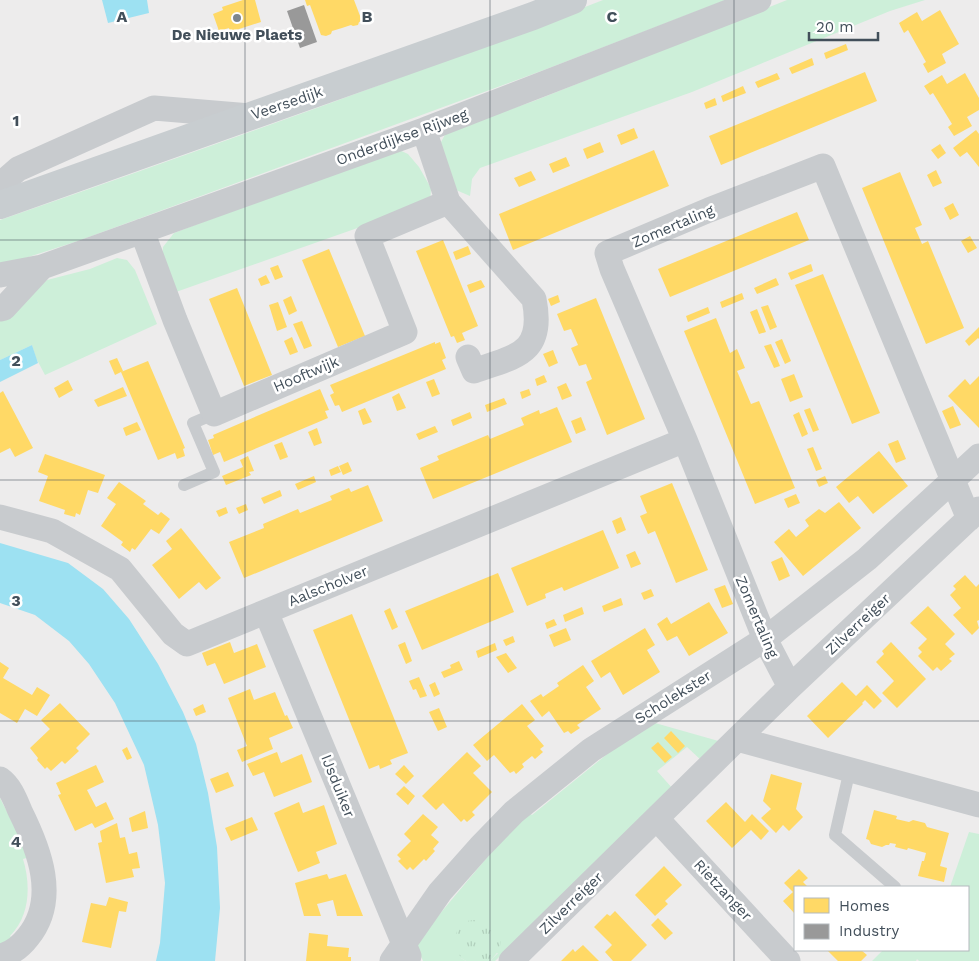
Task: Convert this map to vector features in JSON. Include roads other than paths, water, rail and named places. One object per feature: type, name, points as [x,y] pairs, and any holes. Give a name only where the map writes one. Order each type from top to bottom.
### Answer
[{"type":"main road","name":"Veersedijk","points":[[0,205],[533,16],[573,0]]},
{"type":"street","name":"Onderdijkse Rijweg","points":[[0,275],[42,267],[424,130],[760,0]]},
{"type":"street","points":[[0,185],[18,169],[154,108],[250,116]]},
{"type":"street","points":[[424,130],[448,202],[512,260],[534,300],[538,318],[532,343],[518,356],[474,371],[468,357]]},
{"type":"street","name":"Zomertaling","points":[[790,687],[765,640],[685,440],[612,269],[607,253],[709,210],[823,166],[952,481],[974,514]]},
{"type":"street","name":"Hooftwijk","points":[[214,414],[405,332],[367,236],[448,202]]},
{"type":"street","points":[[142,231],[175,320],[214,414]]},
{"type":"street","name":"Onderdijkse Rijweg","points":[[0,309],[4,308],[42,267]]},
{"type":"street","name":"Aalscholver","points":[[0,517],[52,531],[120,569],[174,634],[187,644],[685,440]]},
{"type":"street","name":"Scholekster","points":[[402,956],[440,892],[514,812],[591,750],[765,640],[867,559],[979,456]]},
{"type":"street","name":"Zilverreiger","points":[[511,961],[790,687],[974,514]]},
{"type":"street","name":"IJsduiker","points":[[266,612],[402,956]]},
{"type":"street","points":[[737,739],[979,804]]},
{"type":"street","points":[[0,779],[7,784],[29,828],[42,865],[45,902],[33,931],[22,944],[6,957]]},
{"type":"street","name":"Rietzanger","points":[[657,819],[788,961]]},
{"type":"lane","points":[[184,485],[214,472],[194,423],[214,414]]},
{"type":"lane","points":[[850,770],[834,835],[894,886]]},
{"type":"water","points":[[102,0],[147,0],[149,13],[108,23]]},
{"type":"water","points":[[32,345],[38,363],[0,382],[0,360]]},
{"type":"water","points":[[0,543],[68,563],[103,589],[129,619],[158,664],[183,712],[196,744],[208,793],[217,847],[220,908],[215,961],[156,961],[160,943],[165,883],[158,825],[144,765],[115,703],[89,664],[69,641],[35,615],[0,603]]},
{"type":"place","name":"De Nieuwe Plaets","points":[[237,18]]}]
